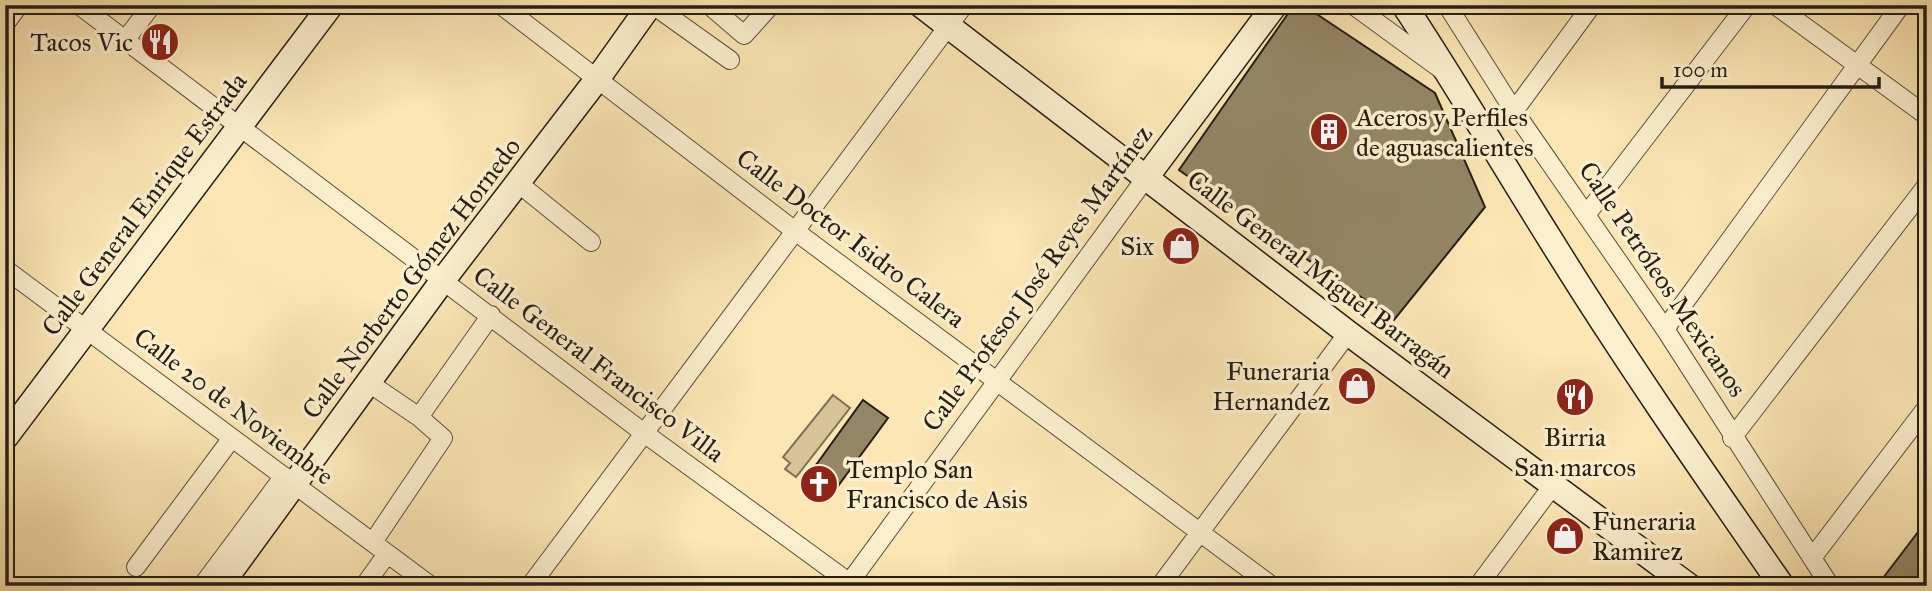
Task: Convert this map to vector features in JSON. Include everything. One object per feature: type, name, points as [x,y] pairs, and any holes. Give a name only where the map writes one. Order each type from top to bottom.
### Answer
[{"type":"main road","name":"Calle General Enrique Estrada","points":[[5,438],[331,5]]},
{"type":"main road","name":"Calle Norberto Gómez Hornedo","points":[[220,586],[443,280],[651,5]]},
{"type":"main road","name":"Calle General Miguel Barragán","points":[[921,5],[1348,333],[1689,586]]},
{"type":"main road","name":"Calle Profesor José Reyes Martínez","points":[[1145,179],[1275,5]]},
{"type":"main road","points":[[1404,5],[1453,79],[1550,240],[1685,446],[1782,586]]},
{"type":"street","points":[[5,24],[19,5]]},
{"type":"street","name":"Calle General Francisco Villa","points":[[79,5],[238,128],[850,585]]},
{"type":"street","points":[[126,39],[152,5]]},
{"type":"street","name":"Calle Doctor Isidro Calera","points":[[501,5],[795,231],[1272,586]]},
{"type":"street","points":[[651,5],[730,60]]},
{"type":"street","points":[[709,5],[744,35],[771,5]]},
{"type":"street","points":[[530,586],[964,5]]},
{"type":"street","points":[[1353,5],[1453,79]]},
{"type":"street","name":"Calle Petróleos Mexicanos","points":[[1447,5],[1514,111],[1665,329],[1732,438],[1830,586]]},
{"type":"street","points":[[1514,111],[1592,5]]},
{"type":"street","points":[[1586,215],[1747,5]]},
{"type":"street","points":[[1775,5],[1927,116]]},
{"type":"street","points":[[1665,329],[1901,5]]},
{"type":"street","name":"Calle Profesor José Reyes Martínez","points":[[850,585],[1145,179]]},
{"type":"street","points":[[518,183],[591,242]]},
{"type":"street","points":[[1732,438],[1927,186]]},
{"type":"street","name":"Calle 20 de Noviembre","points":[[5,269],[431,586]]},
{"type":"street","points":[[419,417],[491,315]]},
{"type":"street","points":[[1160,586],[1348,333]]},
{"type":"street","points":[[364,586],[380,548],[442,442],[440,434],[419,417],[369,383]]},
{"type":"street","points":[[1812,558],[1927,407]]},
{"type":"street","points":[[136,567],[232,438]]},
{"type":"street","name":"Calle Norberto Gómez Hornedo","points":[[202,586],[293,484]]},
{"type":"street","name":"Calle Norberto Gómez Hornedo","points":[[232,586],[293,484]]},
{"type":"street","points":[[1478,586],[1554,484]]},
{"type":"shaded area","points":[[833,395],[850,408],[796,477],[785,469],[790,463],[783,457]]},
{"type":"building","name":"Aceros y Perfiles de aguascalientes","points":[[1294,5],[1303,5],[1435,93],[1485,207],[1394,320],[1179,170]]},
{"type":"building","points":[[863,400],[888,418],[827,501],[803,483]]},
{"type":"building","points":[[1918,532],[1927,538],[1927,573],[1917,586],[1877,586]]},
{"type":"place","name":"Tacos Vic","points":[[160,42]]},
{"type":"place","name":"Aceros y Perfiles de aguascalientes","points":[[1329,132]]},
{"type":"place","name":"Six","points":[[1181,246]]},
{"type":"place","name":"Funeraria Hernandez","points":[[1357,386]]},
{"type":"place","name":"Birria San marcos","points":[[1575,397]]},
{"type":"place","name":"Templo San Francisco de Asis","points":[[819,484]]},
{"type":"place","name":"Funeraria Ramirez","points":[[1565,536]]}]
